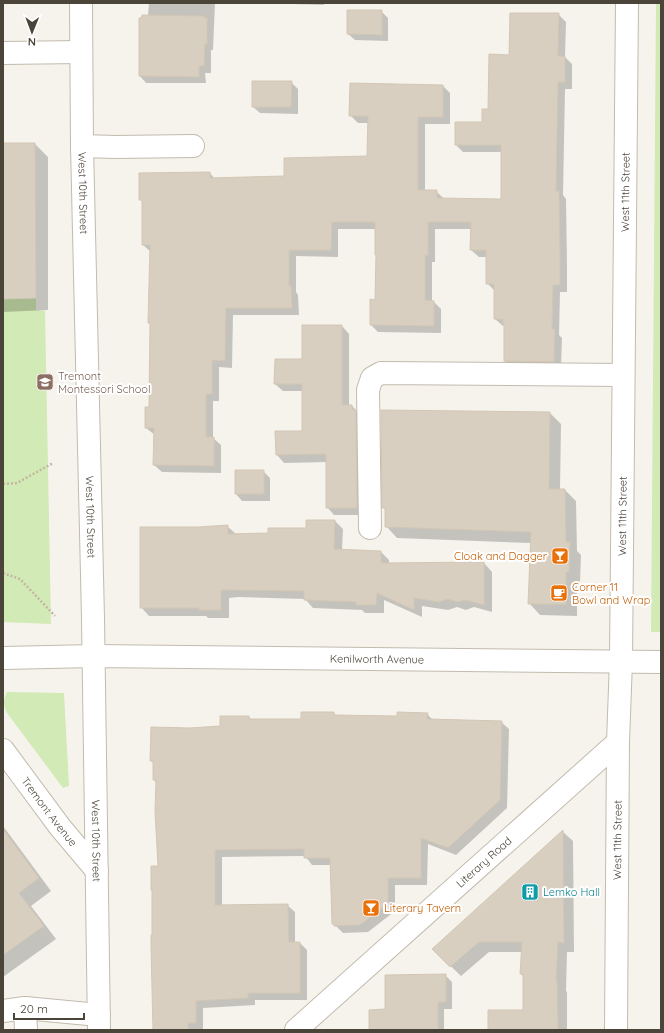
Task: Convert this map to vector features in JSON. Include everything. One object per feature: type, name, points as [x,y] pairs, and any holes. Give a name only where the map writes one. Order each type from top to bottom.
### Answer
[{"type":"street","name":"West 10th Street","points":[[81,3],[82,146],[94,656],[99,1022]]},
{"type":"street","name":"West 11th Street","points":[[616,1030],[627,3]]},
{"type":"street","points":[[3,53],[81,52]]},
{"type":"street","points":[[82,146],[193,146]]},
{"type":"street","points":[[370,528],[368,390],[372,378],[380,373],[623,375]]},
{"type":"street","name":"Kenilworth Avenue","points":[[3,658],[94,656],[661,662]]},
{"type":"street","name":"Literary Road","points":[[296,1030],[618,742]]},
{"type":"street","name":"Tremont Avenue","points":[[3,750],[60,827],[97,871]]},
{"type":"street","points":[[3,1011],[25,1008],[99,1022]]},
{"type":"street","points":[[25,1008],[26,1030]]},
{"type":"path","points":[[3,484],[17,483],[52,463]]},
{"type":"path","points":[[3,573],[20,579],[55,616]]},
{"type":"green space","points":[[656,3],[661,3],[661,632],[651,632]]},
{"type":"green space","points":[[36,298],[36,310],[45,311],[51,624],[3,622],[3,299]]},
{"type":"green space","points":[[7,692],[64,693],[69,786],[63,788],[7,713],[4,702]]},
{"type":"building","points":[[347,10],[382,10],[382,35],[347,34]]},
{"type":"building","points":[[510,13],[559,13],[558,56],[565,56],[565,82],[558,82],[556,191],[559,191],[560,285],[553,285],[552,329],[555,329],[554,362],[504,361],[503,319],[494,319],[494,284],[486,284],[486,250],[470,250],[471,222],[428,222],[428,255],[425,255],[425,300],[434,301],[434,326],[370,325],[370,299],[375,300],[375,222],[332,222],[331,250],[289,250],[289,286],[291,286],[292,308],[226,308],[225,361],[212,360],[212,394],[206,394],[206,437],[214,437],[214,466],[153,465],[154,428],[145,428],[145,407],[149,407],[150,323],[148,323],[150,245],[142,245],[142,200],[139,200],[139,173],[210,172],[210,178],[284,176],[284,158],[367,156],[368,116],[349,116],[350,83],[443,85],[443,117],[418,117],[418,190],[437,190],[437,198],[501,199],[501,145],[455,145],[455,122],[482,122],[482,109],[488,109],[489,54],[509,55]]},
{"type":"building","points":[[142,15],[204,16],[204,18],[207,18],[207,44],[205,44],[204,66],[199,66],[199,77],[139,76],[139,18],[141,18]]},
{"type":"building","points":[[252,81],[292,81],[291,107],[252,107]]},
{"type":"building","points":[[3,143],[35,143],[36,298],[3,299]]},
{"type":"building","points":[[302,325],[342,325],[342,405],[352,405],[352,409],[356,410],[357,508],[326,508],[326,454],[276,455],[275,431],[302,431],[302,384],[274,384],[275,359],[302,359]]},
{"type":"building","points":[[381,410],[550,412],[549,489],[565,489],[566,542],[570,542],[569,572],[566,572],[566,604],[528,604],[531,532],[385,527],[385,508],[382,508]]},
{"type":"building","points":[[235,470],[264,470],[264,494],[235,494]]},
{"type":"building","points":[[306,520],[335,520],[334,549],[381,551],[381,563],[484,562],[484,605],[465,600],[457,602],[448,599],[439,602],[414,598],[414,610],[377,593],[376,605],[356,605],[356,602],[304,600],[304,591],[221,590],[221,610],[199,610],[199,608],[140,608],[140,527],[198,527],[228,525],[228,534],[268,533],[268,528],[306,528]]},
{"type":"building","points":[[301,712],[334,712],[334,715],[397,716],[397,712],[428,713],[427,719],[502,721],[500,800],[448,848],[421,838],[421,878],[388,878],[388,904],[360,925],[334,926],[334,924],[332,924],[330,858],[304,858],[304,849],[215,850],[215,905],[288,904],[289,942],[300,942],[300,993],[248,993],[248,998],[196,1001],[196,1023],[188,1023],[188,1030],[153,1030],[151,866],[158,866],[155,811],[156,780],[153,780],[153,761],[150,761],[151,727],[190,728],[220,726],[220,716],[249,716],[249,719],[301,719]]},
{"type":"building","points":[[3,829],[39,878],[19,893],[44,926],[3,955]]},
{"type":"building","name":"Lemko Hall","points":[[563,830],[564,943],[558,942],[556,981],[558,1030],[488,1030],[488,1010],[523,1010],[523,974],[520,974],[522,942],[479,942],[450,967],[432,949]]},
{"type":"building","points":[[446,974],[446,1002],[438,1002],[438,1030],[369,1030],[369,1010],[385,1009],[385,975]]},
{"type":"place","name":"Tremont Montessori School","points":[[45,382]]},
{"type":"place","name":"Cloak and Dagger","points":[[560,556]]},
{"type":"place","name":"Corner 11 Bowl and Wrap","points":[[559,593]]},
{"type":"place","name":"Lemko Hall","points":[[530,892]]},
{"type":"place","name":"Literary Tavern","points":[[371,908]]}]
